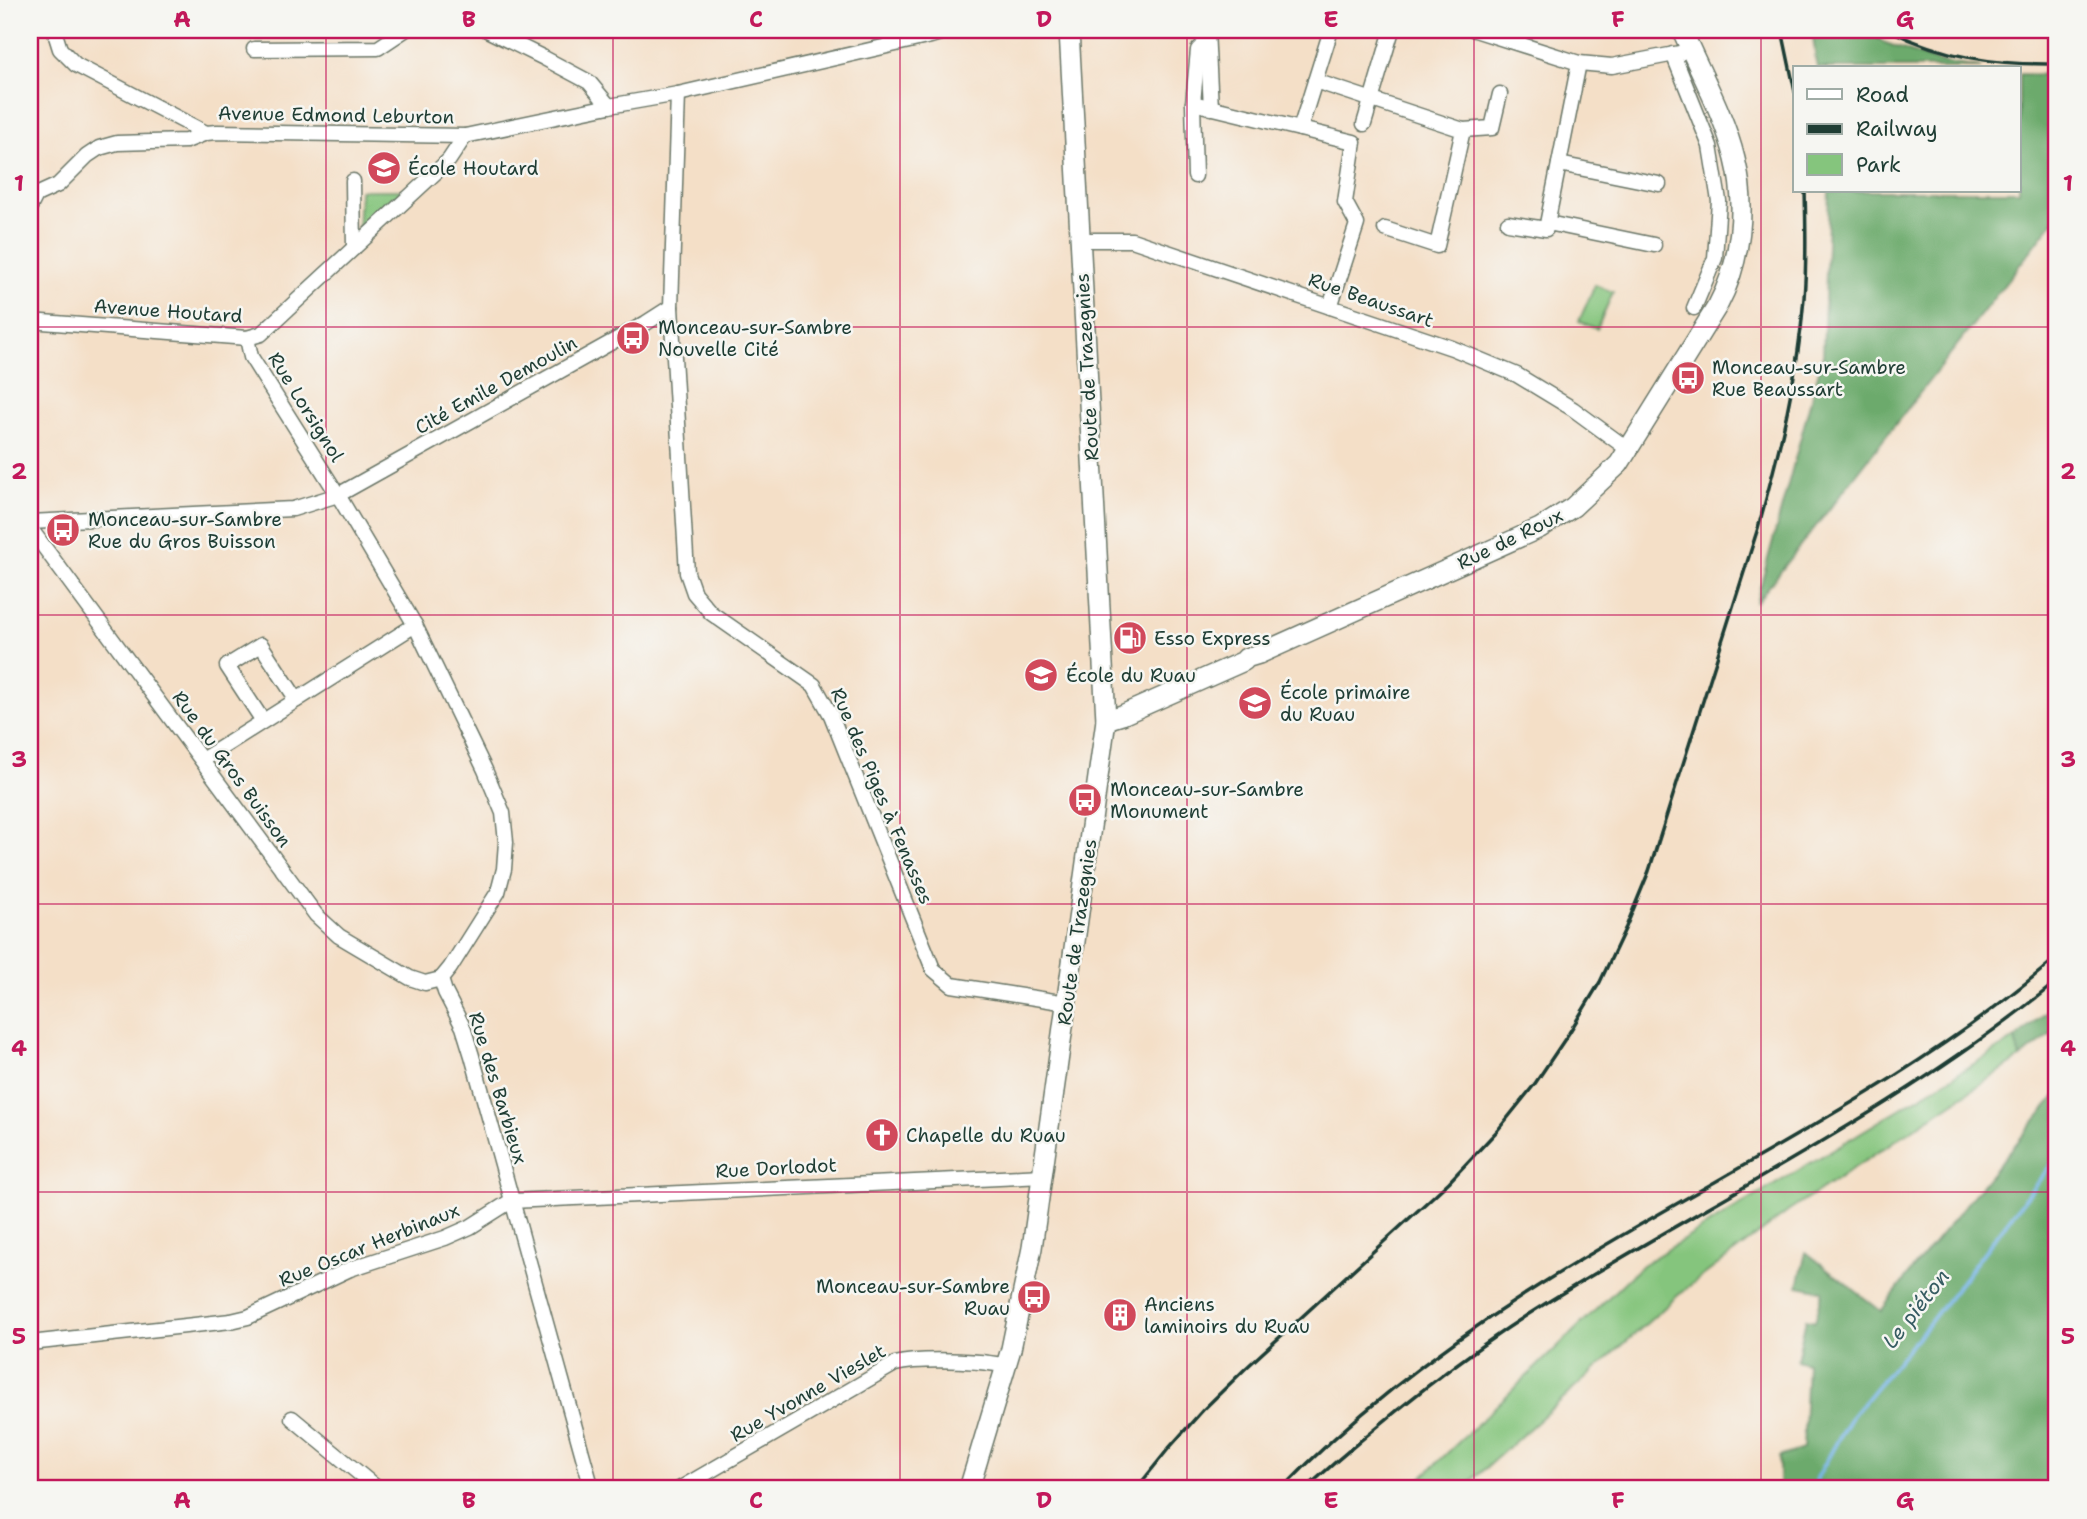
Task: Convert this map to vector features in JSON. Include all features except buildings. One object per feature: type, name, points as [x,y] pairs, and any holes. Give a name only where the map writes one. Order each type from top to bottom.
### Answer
[{"type":"main road","name":"Route de Trazegnies","points":[[969,1489],[1006,1366],[1028,1268],[1107,720],[1069,30]]},
{"type":"main road","name":"Rue de Roux","points":[[1107,720],[1540,528],[1573,507],[1605,479],[1629,450],[1722,298],[1732,271],[1738,241],[1740,196],[1736,162],[1723,124],[1682,52],[1682,30]]},
{"type":"street","points":[[54,30],[60,49],[76,65],[206,133]]},
{"type":"street","points":[[254,49],[378,48],[405,30]]},
{"type":"street","points":[[487,30],[589,82],[609,106]]},
{"type":"street","name":"Avenue Edmond Leburton","points":[[32,198],[58,185],[87,156],[99,148],[117,143],[186,141],[206,133],[465,136],[678,94],[950,30]]},
{"type":"street","points":[[1300,129],[1331,30]]},
{"type":"street","points":[[1364,124],[1392,30]]},
{"type":"street","points":[[1475,30],[1579,63],[1612,66],[1682,52]]},
{"type":"street","points":[[1195,176],[1193,103],[1198,50],[1207,35]]},
{"type":"street","points":[[1207,35],[1211,108]]},
{"type":"street","name":"Rue de Roux","points":[[1682,52],[1710,146],[1719,201],[1714,258],[1694,307]]},
{"type":"street","points":[[1508,223],[1546,229],[1579,63]]},
{"type":"street","points":[[1315,81],[1463,130],[1492,128],[1500,94]]},
{"type":"street","name":"Rue des Piges à Fenasses","points":[[678,94],[671,307],[687,573],[694,593],[711,613],[814,685],[831,715],[933,969],[952,985],[1067,1003]]},
{"type":"street","points":[[1193,103],[1354,142],[1345,202],[1357,224],[1330,307]]},
{"type":"street","points":[[1385,229],[1427,245],[1437,246],[1463,130]]},
{"type":"street","name":"Avenue Houtard","points":[[30,321],[247,338],[261,334],[449,160],[465,136]]},
{"type":"street","points":[[1559,164],[1660,184]]},
{"type":"street","points":[[353,181],[354,248]]},
{"type":"street","points":[[1548,223],[1654,245]]},
{"type":"street","name":"Rue Beaussart","points":[[1080,240],[1132,240],[1452,348],[1517,375],[1573,409],[1629,450]]},
{"type":"street","name":"Cité Emile Demoulin","points":[[30,522],[293,509],[338,495],[671,307]]},
{"type":"street","name":"Rue Lorsignol","points":[[247,338],[251,357],[338,495]]},
{"type":"street","points":[[338,495],[415,625],[498,797],[503,813],[505,869],[498,892],[441,979]]},
{"type":"street","name":"Rue du Gros Buisson","points":[[30,528],[316,915],[339,936],[410,978],[425,983],[441,979]]},
{"type":"street","points":[[202,760],[415,625]]},
{"type":"street","points":[[263,721],[227,666],[261,645],[297,700]]},
{"type":"street","name":"Rue des Barbieux","points":[[441,979],[463,1027],[472,1056],[592,1489]]},
{"type":"street","name":"Rue Dorlodot","points":[[511,1201],[1043,1175]]},
{"type":"street","name":"Rue Oscar Herbinaux","points":[[30,1343],[248,1317],[350,1269],[445,1238],[470,1227],[511,1201]]},
{"type":"street","name":"Rue Yvonne Vieslet","points":[[679,1489],[895,1364],[908,1361],[1006,1366]]},
{"type":"street","points":[[292,1418],[378,1489]]},
{"type":"green space","points":[[1812,30],[1867,30],[1883,42],[1939,62],[1967,66],[1817,66]]},
{"type":"green space","points":[[2021,74],[2057,75],[2057,217],[1756,603],[1823,355],[1829,192],[2021,192]]},
{"type":"green space","points":[[360,190],[404,190],[358,234]]},
{"type":"green space","points":[[1595,285],[1613,292],[1597,329],[1579,321]]},
{"type":"green space","points":[[2057,1003],[2057,1030],[2020,1058],[2015,1039]]},
{"type":"green space","points":[[2015,1039],[2020,1058],[1789,1211],[1684,1290],[1462,1489],[1410,1489],[1642,1265]]},
{"type":"green space","points":[[2057,1094],[2057,1489],[1779,1489],[1779,1457],[1803,1449],[1807,1363],[1797,1360],[1806,1319],[1815,1321],[1823,1291],[1798,1286],[1806,1252],[1881,1311]]},
{"type":"waterway","name":"Le piéton","points":[[1815,1489],[1817,1478],[1849,1420],[1931,1321],[2057,1157]]},
{"type":"railway","points":[[1782,30],[1793,82]]},
{"type":"railway","points":[[1889,30],[1930,47],[1971,58],[2057,64]]},
{"type":"railway","points":[[1136,1489],[1203,1410],[1449,1182],[1497,1131],[1534,1085],[1600,982],[1649,871],[1758,528],[1773,471],[1787,414],[1801,327],[1806,271],[1805,192]]},
{"type":"railway","points":[[1282,1489],[1369,1408],[1497,1313],[1596,1250],[1867,1093],[1996,1006],[2057,957]]},
{"type":"railway","points":[[1305,1489],[1420,1392],[1511,1325],[1871,1112],[1997,1028],[2057,981]]},
{"type":"place","name":"École Houtard","points":[[384,168]]},
{"type":"place","name":"Monceau-sur-Sambre Nouvelle Cité","points":[[633,338]]},
{"type":"place","name":"Monceau-sur-Sambre Rue Beaussart","points":[[1688,378]]},
{"type":"place","name":"Monceau-sur-Sambre Rue du Gros Buisson","points":[[63,530]]},
{"type":"place","name":"Esso Express","points":[[1130,638]]},
{"type":"place","name":"École du Ruau","points":[[1041,675]]},
{"type":"place","name":"École primaire du Ruau","points":[[1255,703]]},
{"type":"place","name":"Monceau-sur-Sambre Monument","points":[[1085,800]]},
{"type":"place","name":"Chapelle du Ruau","points":[[882,1135]]},
{"type":"place","name":"Monceau-sur-Sambre Ruau","points":[[1034,1297]]},
{"type":"place","name":"Anciens laminoirs du Ruau","points":[[1120,1315]]}]
